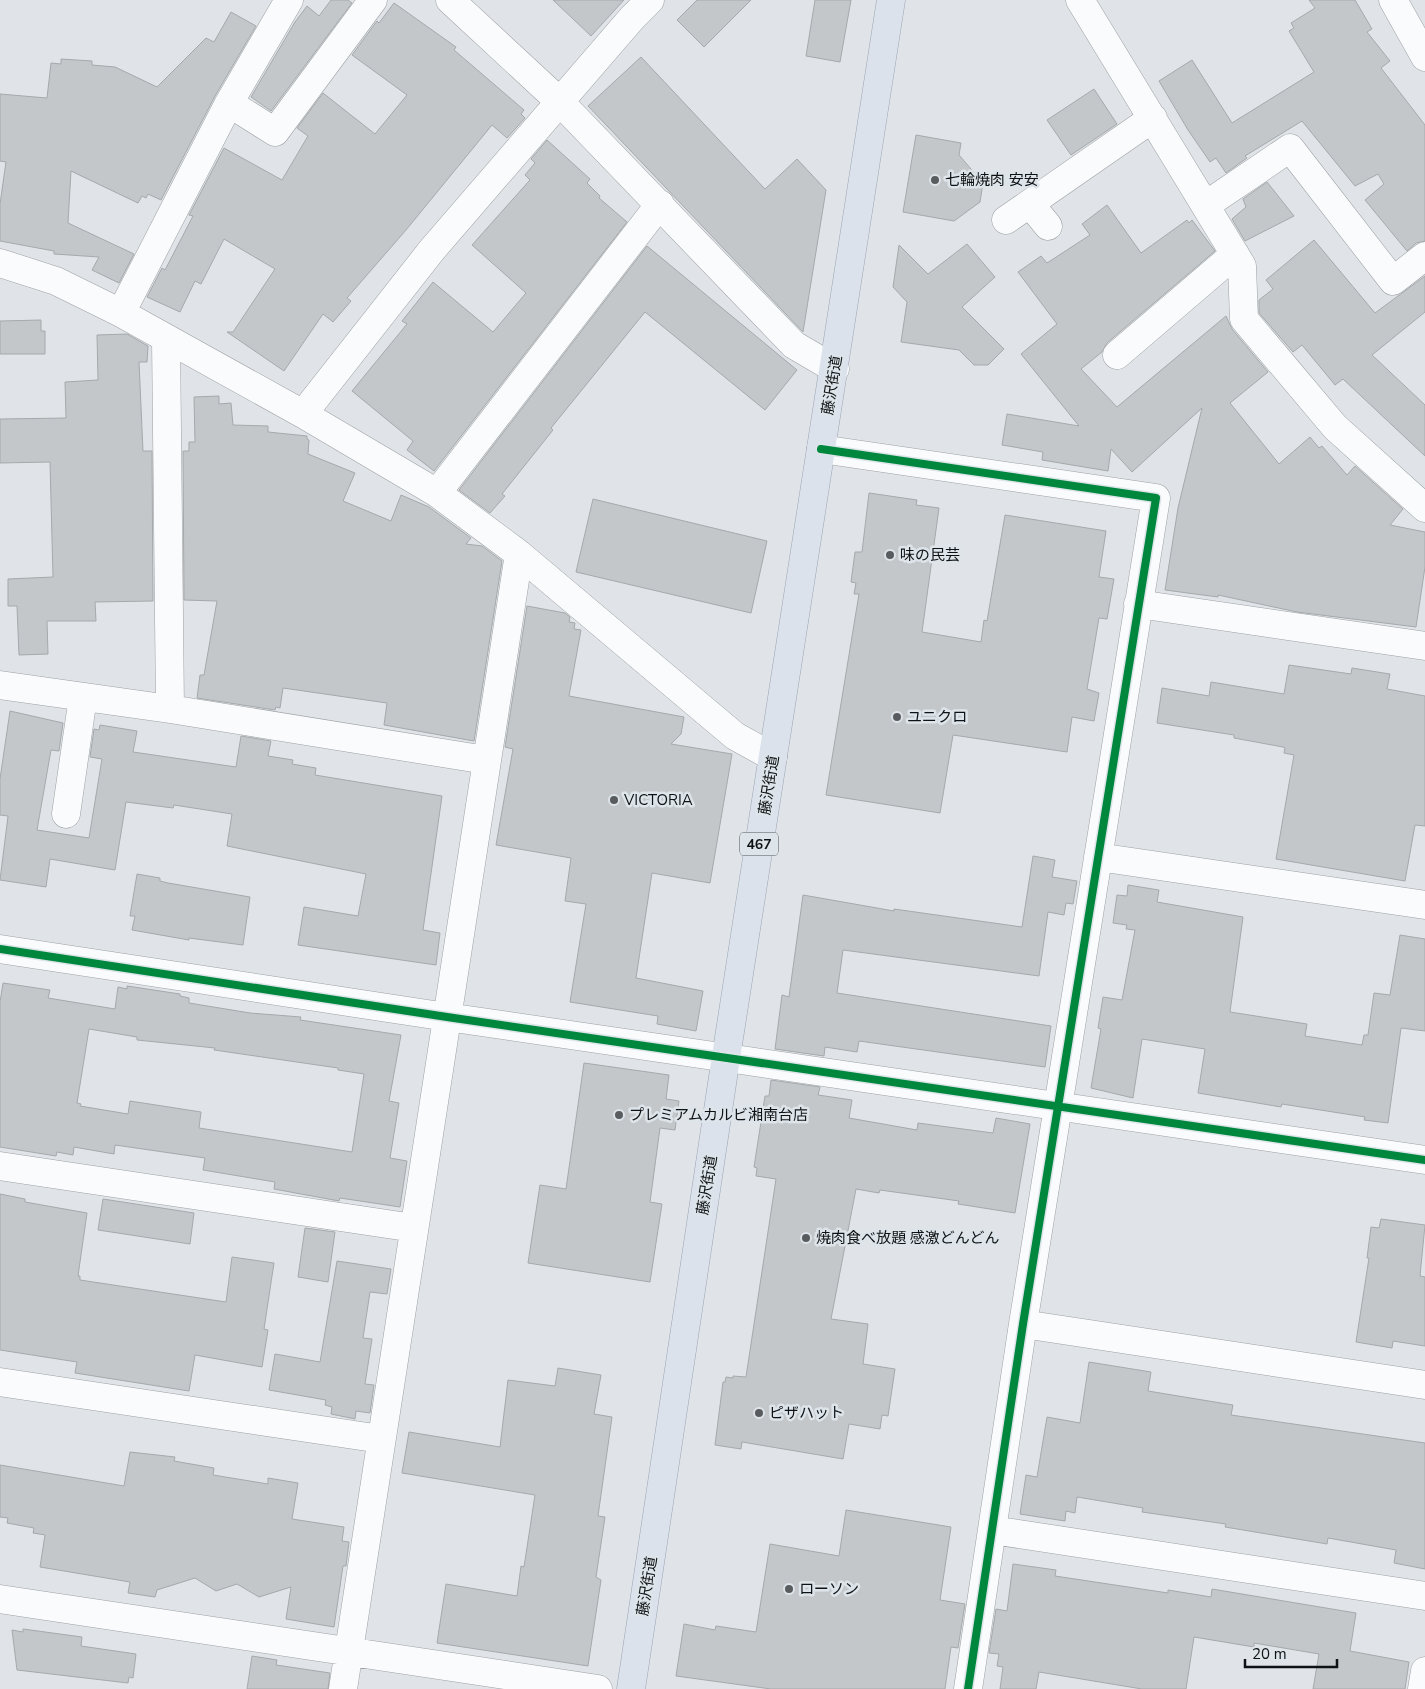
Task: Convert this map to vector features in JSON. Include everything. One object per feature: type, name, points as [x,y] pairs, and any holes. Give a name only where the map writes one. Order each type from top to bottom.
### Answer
[{"type":"highway","name":"藤沢街道","points":[[631,1689],[726,1057],[891,0]]},
{"type":"street","points":[[121,313],[229,103],[288,0]]},
{"type":"street","points":[[229,103],[275,132],[374,0]]},
{"type":"street","points":[[450,0],[560,101],[794,344],[835,368]]},
{"type":"street","points":[[303,414],[431,251],[650,0]]},
{"type":"street","points":[[1080,0],[1242,266],[1244,319],[1335,427],[1425,508]]},
{"type":"street","points":[[1393,0],[1423,48]]},
{"type":"street","points":[[1006,220],[1153,118]]},
{"type":"street","points":[[1206,205],[1290,148],[1393,281],[1425,256]]},
{"type":"street","points":[[437,493],[660,204]]},
{"type":"street","points":[[1030,204],[1048,226]]},
{"type":"street","points":[[1117,355],[1235,254]]},
{"type":"street","points":[[0,263],[56,281],[121,313],[303,414],[437,493],[518,554],[735,736],[773,757]]},
{"type":"street","points":[[166,339],[170,709]]},
{"type":"street","points":[[821,450],[1156,498],[1023,1324],[968,1689]]},
{"type":"street","points":[[343,1689],[518,554]]},
{"type":"street","points":[[1138,604],[1425,646]]},
{"type":"street","points":[[0,685],[170,709],[486,760]]},
{"type":"street","points":[[66,814],[83,697]]},
{"type":"street","points":[[1098,856],[1425,905]]},
{"type":"street","points":[[0,949],[447,1018],[1425,1160]]},
{"type":"street","points":[[0,1166],[414,1228]]},
{"type":"street","points":[[1023,1324],[1425,1385]]},
{"type":"street","points":[[0,1382],[381,1439]]},
{"type":"street","points":[[992,1530],[1425,1596]]},
{"type":"street","points":[[0,1599],[598,1689]]},
{"type":"street","points":[[1422,1689],[1425,1672]]},
{"type":"building","points":[[331,0],[348,0],[352,3],[271,111],[251,97],[295,22],[307,6],[319,16]]},
{"type":"building","points":[[553,0],[624,0],[591,36]]},
{"type":"building","points":[[697,0],[751,0],[704,47],[677,20]]},
{"type":"building","points":[[815,0],[851,0],[840,62],[806,56]]},
{"type":"building","points":[[1309,0],[1355,0],[1372,29],[1367,32],[1390,61],[1381,68],[1425,125],[1425,241],[1416,243],[1407,251],[1365,200],[1384,184],[1378,174],[1355,186],[1302,121],[1245,156],[1247,158],[1226,173],[1216,158],[1210,162],[1188,130],[1159,81],[1192,60],[1232,123],[1314,72],[1289,31],[1294,28],[1291,23],[1315,8]]},
{"type":"building","points":[[394,3],[456,47],[454,50],[524,110],[521,114],[525,118],[507,138],[492,125],[406,230],[347,298],[351,301],[333,322],[323,314],[284,371],[227,332],[233,332],[275,269],[224,239],[201,284],[195,281],[180,312],[147,297],[162,268],[165,270],[193,216],[189,215],[224,148],[282,180],[308,136],[297,128],[323,93],[375,134],[407,95],[352,55],[377,21],[379,23]]},
{"type":"building","points":[[231,12],[256,26],[215,96],[161,200],[148,194],[146,198],[142,196],[138,203],[71,171],[68,223],[134,254],[119,283],[92,270],[99,257],[54,254],[54,251],[0,241],[0,204],[6,162],[0,161],[0,94],[47,98],[51,63],[61,64],[61,59],[92,61],[92,65],[115,67],[157,87],[206,38],[214,42]]},
{"type":"building","points":[[641,57],[765,189],[797,159],[826,190],[803,332],[588,106]]},
{"type":"building","points":[[1094,89],[1117,124],[1071,155],[1047,120]]},
{"type":"building","points":[[916,135],[961,143],[959,155],[983,183],[980,202],[954,221],[903,212]]},
{"type":"building","points":[[547,140],[590,179],[587,183],[600,196],[599,198],[627,222],[434,471],[407,450],[413,441],[352,391],[407,324],[402,321],[433,282],[493,332],[526,293],[472,245],[530,180],[525,175],[535,163],[531,159]]},
{"type":"building","points":[[1267,182],[1294,216],[1245,241],[1232,219],[1246,207],[1243,199]]},
{"type":"building","points":[[1107,205],[1141,253],[1187,220],[1189,223],[1192,220],[1215,251],[1107,343],[1102,352],[1081,369],[1117,407],[1226,316],[1232,329],[1268,372],[1230,403],[1279,464],[1310,437],[1319,448],[1322,446],[1347,475],[1355,466],[1403,509],[1390,525],[1425,532],[1425,567],[1416,627],[1297,612],[1218,595],[1218,597],[1165,590],[1178,508],[1202,408],[1132,472],[1111,449],[1108,471],[1042,460],[1043,452],[1002,445],[1007,414],[1079,426],[1021,354],[1057,324],[1018,272],[1041,256],[1047,263],[1090,235],[1082,224]]},
{"type":"building","points":[[1314,240],[1375,313],[1425,276],[1425,312],[1372,355],[1425,405],[1425,456],[1343,379],[1335,385],[1302,345],[1293,352],[1259,313],[1259,300],[1273,289],[1266,280]]},
{"type":"building","points":[[967,244],[995,277],[962,307],[1004,349],[988,365],[974,365],[959,350],[901,342],[907,302],[893,287],[899,245],[928,274]]},
{"type":"building","points":[[647,246],[797,370],[765,410],[645,312],[551,428],[553,430],[502,494],[505,496],[490,513],[459,490]]},
{"type":"building","points":[[41,320],[41,331],[45,331],[45,354],[0,354],[0,321]]},
{"type":"building","points":[[127,334],[148,346],[147,362],[139,362],[143,451],[152,451],[153,601],[95,602],[96,621],[47,621],[48,654],[19,655],[17,606],[8,606],[8,579],[53,577],[50,462],[0,463],[0,419],[66,418],[65,382],[98,380],[97,335]]},
{"type":"building","points":[[219,396],[219,404],[231,403],[233,425],[268,426],[268,432],[307,436],[309,440],[308,454],[355,473],[343,501],[391,521],[401,495],[429,507],[471,538],[466,544],[482,546],[502,561],[474,741],[384,725],[387,703],[283,688],[280,708],[276,707],[275,710],[197,698],[200,675],[204,675],[217,601],[184,600],[183,451],[189,451],[189,442],[195,442],[194,397]]},
{"type":"building","points":[[869,493],[917,500],[916,505],[939,508],[922,632],[981,642],[984,620],[987,621],[1005,515],[1106,531],[1099,577],[1114,579],[1107,619],[1099,618],[1087,689],[1099,693],[1094,721],[1072,717],[1067,752],[953,735],[940,813],[826,795],[859,594],[854,594],[856,583],[851,582],[855,552],[862,552]]},
{"type":"building","points":[[593,499],[767,541],[751,613],[576,572]]},
{"type":"building","name":"VICTORIA","points":[[527,606],[565,613],[570,617],[569,622],[575,623],[574,629],[581,630],[569,696],[684,717],[681,734],[671,744],[732,754],[710,883],[652,873],[636,978],[703,991],[696,1031],[657,1024],[658,1016],[570,1002],[586,904],[565,901],[571,858],[496,845],[513,749],[505,747]]},
{"type":"building","points":[[1289,665],[1351,674],[1352,668],[1390,674],[1387,689],[1425,696],[1425,826],[1415,825],[1405,881],[1276,859],[1294,755],[1284,753],[1285,748],[1283,747],[1234,738],[1234,735],[1157,723],[1162,688],[1209,696],[1211,682],[1284,694]]},
{"type":"building","points":[[10,711],[63,723],[59,751],[51,750],[37,830],[89,838],[102,759],[90,757],[94,729],[99,730],[100,725],[137,731],[133,752],[236,767],[241,736],[271,741],[268,756],[293,760],[292,764],[316,768],[315,775],[442,796],[423,930],[440,933],[436,965],[298,945],[304,907],[358,916],[366,874],[227,846],[232,814],[174,805],[173,808],[126,802],[115,870],[50,859],[46,887],[0,880],[8,816],[0,815],[0,779]]},
{"type":"building","points":[[1033,856],[1055,860],[1052,877],[1077,881],[1073,904],[1066,903],[1064,915],[1048,912],[1039,976],[843,950],[837,993],[1051,1026],[1045,1067],[859,1041],[857,1052],[825,1047],[824,1056],[775,1049],[782,995],[789,997],[803,895],[894,911],[894,909],[1022,927]]},
{"type":"building","points":[[137,874],[160,878],[160,881],[168,883],[250,897],[243,945],[189,938],[189,940],[132,930],[135,916],[130,916]]},
{"type":"building","points":[[1128,885],[1159,890],[1157,902],[1243,917],[1230,1012],[1307,1024],[1305,1036],[1362,1045],[1364,1035],[1368,1035],[1374,993],[1390,995],[1400,935],[1425,939],[1425,1031],[1401,1028],[1388,1123],[1364,1120],[1365,1117],[1282,1104],[1281,1107],[1198,1093],[1205,1049],[1142,1039],[1133,1098],[1091,1088],[1101,1029],[1098,1028],[1103,997],[1122,1000],[1135,930],[1126,929],[1127,925],[1113,923],[1117,895],[1127,896]]},
{"type":"building","points":[[3,983],[50,990],[48,998],[115,1009],[118,987],[127,989],[127,986],[180,994],[180,996],[189,998],[189,1003],[250,1013],[301,1017],[300,1020],[401,1035],[389,1101],[399,1103],[390,1158],[407,1161],[400,1207],[340,1198],[339,1201],[274,1189],[275,1182],[203,1170],[205,1158],[115,1145],[114,1154],[74,1147],[73,1155],[57,1152],[56,1156],[0,1147],[0,1002]],"holes":[[[89,1029],[137,1037],[137,1040],[215,1048],[214,1050],[338,1068],[338,1070],[364,1074],[352,1152],[199,1128],[201,1112],[130,1101],[128,1114],[80,1106],[81,1104],[77,1103]]]},
{"type":"building","points":[[584,1063],[669,1075],[666,1099],[679,1101],[675,1130],[660,1128],[650,1202],[662,1204],[650,1282],[528,1263],[540,1185],[566,1189]]},
{"type":"building","points":[[771,1080],[820,1087],[818,1095],[852,1100],[849,1118],[917,1130],[918,1123],[993,1133],[996,1118],[1030,1124],[1015,1213],[958,1204],[959,1201],[880,1190],[879,1193],[856,1189],[831,1319],[868,1324],[863,1364],[895,1369],[888,1416],[882,1415],[880,1429],[849,1424],[843,1459],[742,1442],[741,1449],[715,1445],[723,1382],[725,1382],[726,1377],[746,1377],[776,1179],[756,1176],[757,1168],[754,1167],[765,1096],[769,1096]]},
{"type":"building","points":[[0,1194],[25,1199],[25,1202],[87,1213],[78,1276],[80,1276],[80,1280],[226,1302],[232,1257],[274,1263],[264,1329],[268,1330],[262,1367],[195,1355],[189,1391],[75,1373],[77,1362],[0,1350]]},
{"type":"building","points":[[103,1199],[194,1213],[190,1244],[98,1230]]},
{"type":"building","points":[[1381,1219],[1425,1225],[1420,1276],[1425,1277],[1425,1346],[1393,1341],[1392,1348],[1356,1342],[1369,1258],[1367,1258],[1371,1227],[1379,1228]]},
{"type":"building","points":[[305,1228],[335,1232],[328,1282],[298,1277]]},
{"type":"building","points":[[337,1261],[391,1269],[387,1294],[370,1292],[363,1338],[372,1339],[365,1384],[374,1385],[370,1413],[356,1411],[355,1419],[331,1414],[332,1407],[325,1405],[326,1400],[269,1390],[275,1354],[320,1362]]},
{"type":"building","points":[[1089,1362],[1151,1372],[1148,1391],[1233,1405],[1231,1415],[1425,1443],[1425,1569],[1394,1563],[1396,1550],[1328,1538],[1327,1544],[1225,1527],[1226,1524],[1142,1512],[1143,1508],[1077,1497],[1075,1513],[1066,1511],[1065,1521],[1020,1514],[1026,1475],[1037,1477],[1047,1417],[1080,1423]]},
{"type":"building","points":[[558,1368],[601,1375],[594,1414],[612,1417],[598,1516],[605,1517],[596,1577],[601,1580],[588,1666],[437,1643],[446,1584],[517,1596],[521,1566],[524,1567],[535,1495],[402,1473],[409,1432],[500,1447],[508,1380],[555,1386]]},
{"type":"building","points":[[130,1452],[175,1457],[174,1461],[214,1468],[213,1475],[268,1484],[268,1478],[298,1483],[292,1519],[344,1527],[342,1541],[349,1542],[346,1566],[343,1566],[334,1627],[286,1619],[291,1587],[259,1597],[237,1584],[216,1591],[195,1578],[157,1590],[155,1597],[128,1593],[130,1582],[40,1567],[45,1535],[33,1533],[34,1528],[7,1523],[8,1518],[0,1517],[0,1465],[124,1486]]},
{"type":"building","points":[[846,1510],[951,1527],[940,1600],[965,1604],[958,1648],[951,1647],[945,1689],[771,1689],[676,1676],[684,1624],[715,1630],[716,1626],[756,1632],[770,1544],[839,1556]]},
{"type":"building","points":[[1013,1564],[1056,1570],[1055,1576],[1168,1593],[1168,1590],[1211,1597],[1212,1589],[1356,1613],[1350,1651],[1409,1662],[1405,1689],[1313,1689],[1319,1654],[1254,1643],[1254,1647],[1194,1637],[1186,1689],[1142,1689],[1039,1672],[1036,1689],[1000,1689],[1003,1667],[997,1666],[999,1654],[989,1653],[996,1609],[1007,1611]]},
{"type":"building","points":[[23,1629],[82,1637],[81,1646],[136,1654],[133,1678],[129,1677],[128,1683],[17,1670],[12,1630],[23,1632]]},
{"type":"building","points":[[252,1656],[277,1660],[276,1665],[330,1673],[328,1689],[247,1689]]},
{"type":"cycle path","points":[[821,449],[1156,498],[1023,1324],[968,1689]]},
{"type":"cycle path","points":[[0,949],[447,1017],[1425,1160]]},
{"type":"place","name":"七輪焼肉 安安","points":[[935,180]]},
{"type":"place","name":"味の民芸","points":[[890,555]]},
{"type":"place","name":"ユニクロ","points":[[897,717]]},
{"type":"place","name":"VICTORIA","points":[[614,800]]},
{"type":"place","name":"プレミアムカルビ湘南台店","points":[[619,1115]]},
{"type":"place","name":"焼肉食べ放題 感激どんどん","points":[[806,1238]]},
{"type":"place","name":"ピザハット","points":[[759,1413]]},
{"type":"place","name":"ローソン","points":[[789,1589]]}]
